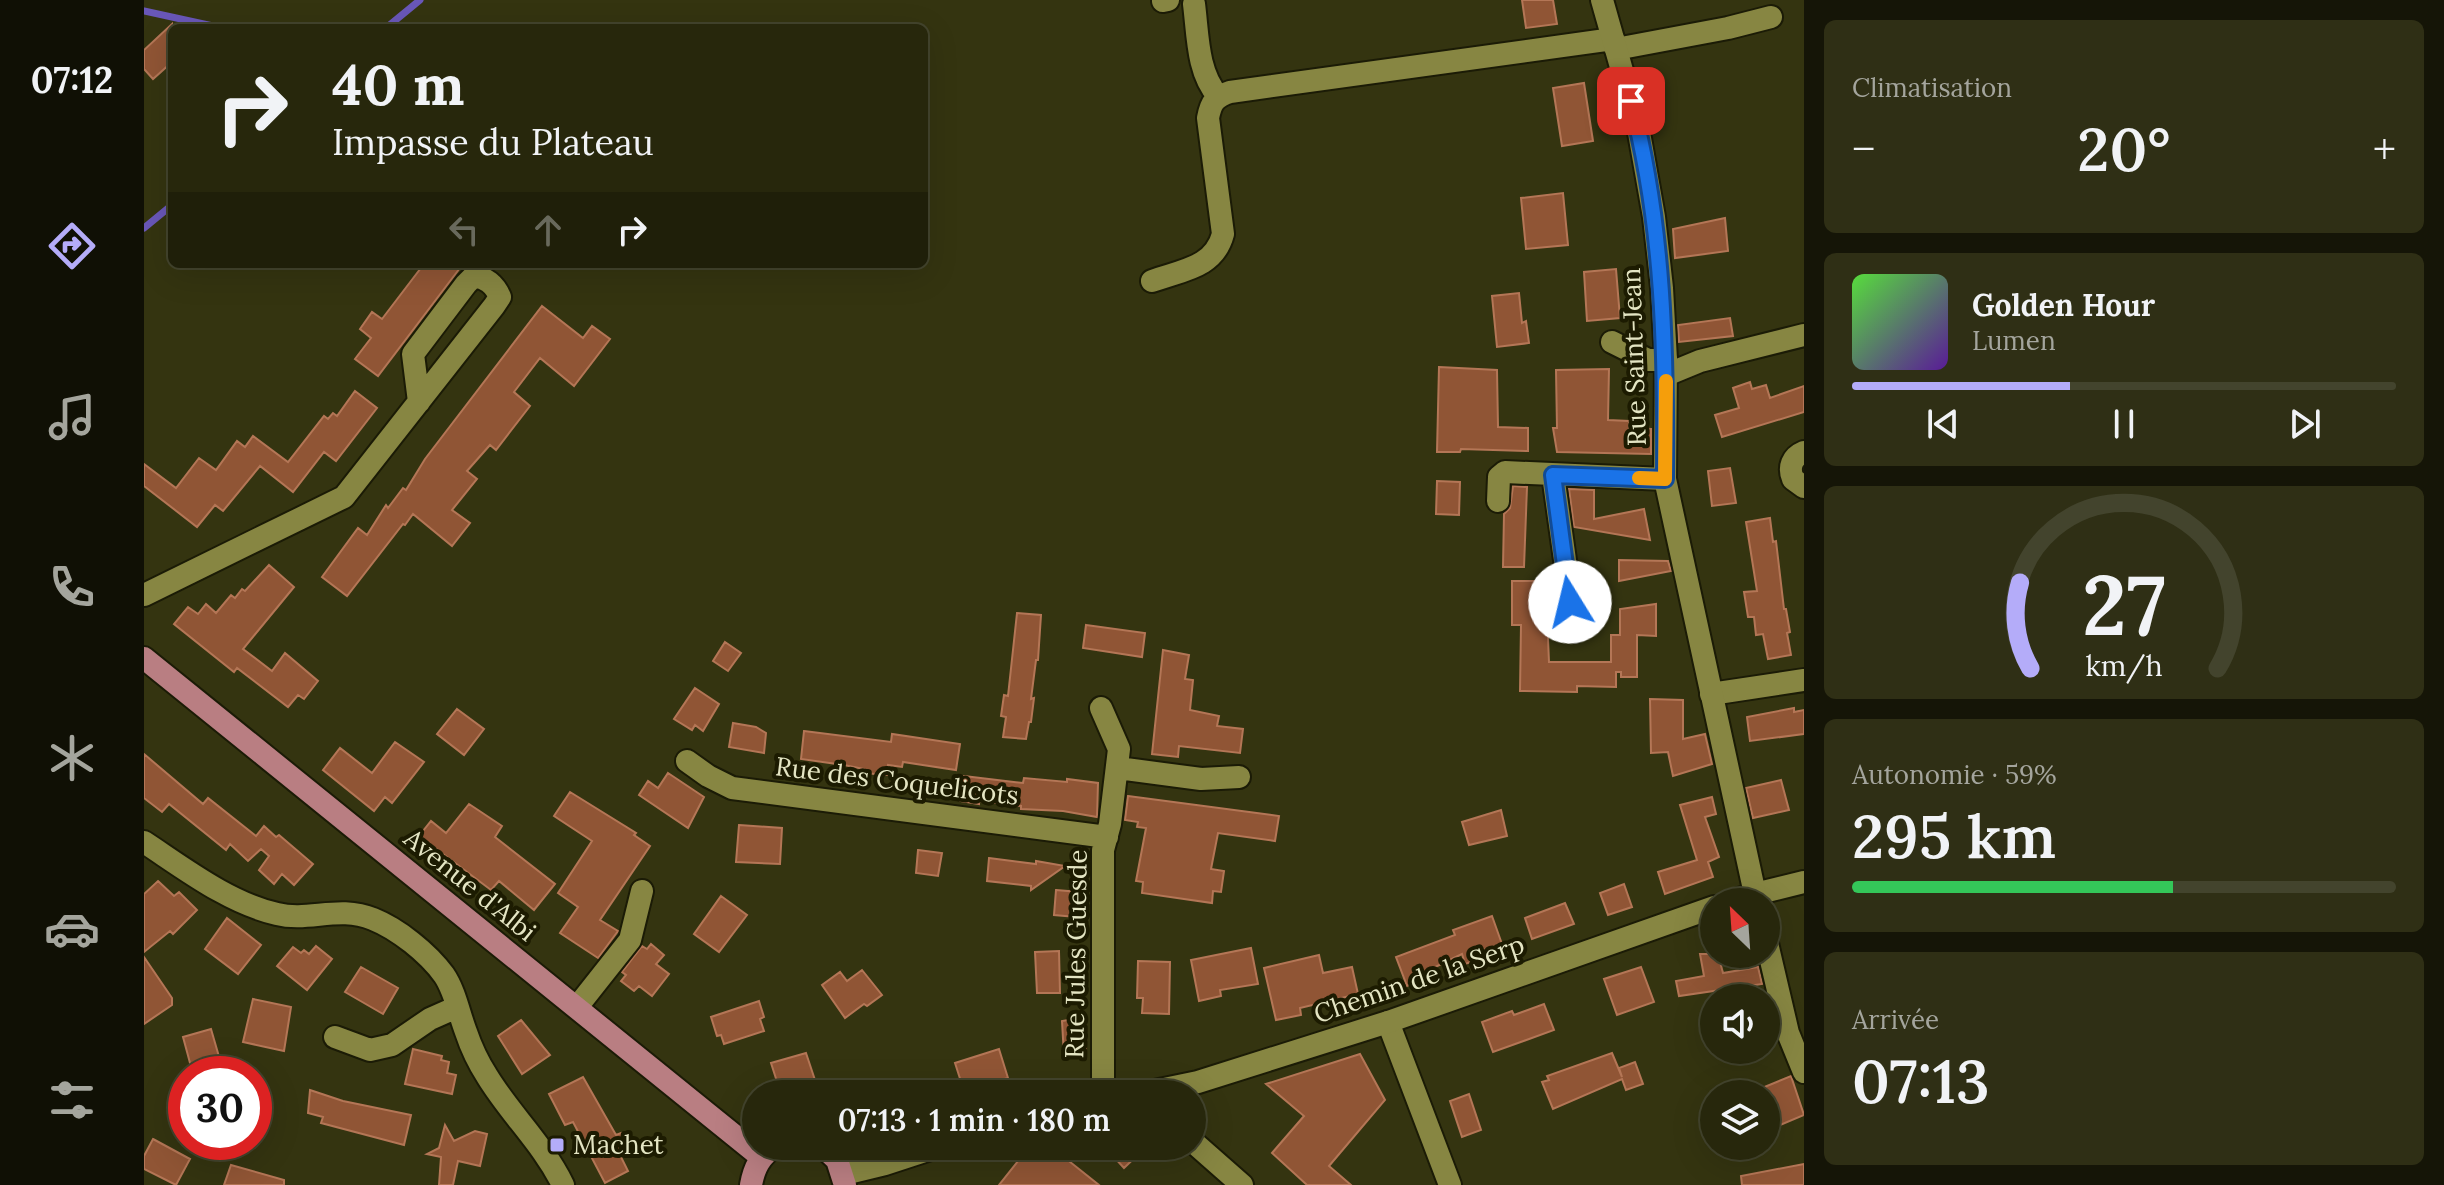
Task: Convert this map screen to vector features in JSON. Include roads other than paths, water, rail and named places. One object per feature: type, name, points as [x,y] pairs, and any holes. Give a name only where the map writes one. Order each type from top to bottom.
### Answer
[{"type":"main road","name":"Avenue d'Albi","points":[[144,658],[577,1007],[742,1132]]},
{"type":"main road","points":[[751,1185],[754,1170],[762,1160]]},
{"type":"main road","points":[[837,1160],[845,1179]]},
{"type":"street","name":"Rue Saint-Jean","points":[[1602,0],[1648,173],[1662,288],[1666,367],[1665,479],[1754,888]]},
{"type":"street","points":[[1190,1],[1203,70],[1209,86],[1218,96]]},
{"type":"street","points":[[1152,281],[1201,264],[1212,257],[1220,246],[1223,234],[1208,118],[1210,105],[1218,96],[1728,28],[1771,17]]},
{"type":"street","points":[[144,595],[344,497],[419,402],[500,297],[496,288],[481,276],[473,277],[466,284],[413,354],[419,402]]},
{"type":"street","points":[[1612,342],[1666,367],[1804,335]]},
{"type":"street","points":[[1804,452],[1796,456],[1791,467],[1793,479],[1804,487]]},
{"type":"street","points":[[1498,501],[1499,477],[1505,472],[1665,479]]},
{"type":"street","points":[[1553,475],[1575,631]]},
{"type":"street","points":[[1711,694],[1804,680]]},
{"type":"street","name":"Rue Jules Guesde","points":[[1101,708],[1119,749],[1103,850],[1103,1080]]},
{"type":"street","name":"Rue des Coquelicots","points":[[687,761],[732,788],[1107,837]]},
{"type":"street","points":[[1118,768],[1201,779],[1239,777]]},
{"type":"street","points":[[144,842],[242,902],[279,915],[358,914],[377,920],[412,943],[444,976],[476,1056],[514,1115],[537,1140],[563,1185]]},
{"type":"street","points":[[1780,890],[1804,882]]},
{"type":"street","points":[[577,1007],[630,940],[642,891]]},
{"type":"street","name":"Chemin de la Serp","points":[[1204,1080],[1388,1022],[1700,912]]},
{"type":"street","points":[[1773,968],[1788,1033],[1804,1072]]},
{"type":"street","points":[[335,1037],[370,1050],[392,1045],[430,1019],[457,1007]]},
{"type":"street","points":[[1388,1022],[1450,1185]]},
{"type":"street","points":[[1206,1153],[1242,1185]]},
{"type":"street","points":[[845,1179],[897,1160]]},
{"type":"waterway","points":[[391,24],[420,0]]},
{"type":"waterway","points":[[144,11],[204,24]]},
{"type":"waterway","points":[[144,228],[168,208]]},
{"type":"place","name":"Machet","points":[[557,1145]]}]
